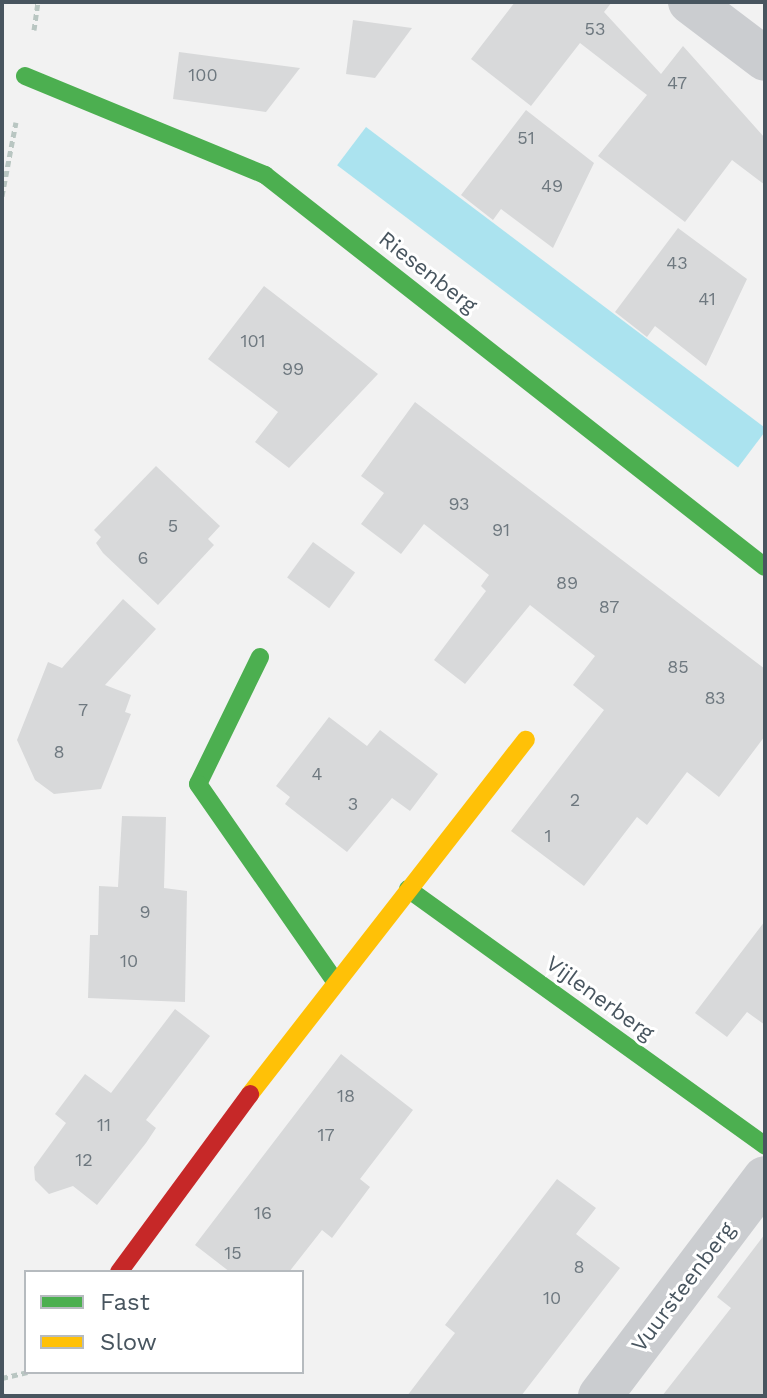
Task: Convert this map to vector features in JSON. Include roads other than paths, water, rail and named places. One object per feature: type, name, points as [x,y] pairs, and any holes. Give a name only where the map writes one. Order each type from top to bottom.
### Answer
[{"type":"street","points":[[690,2],[765,59]]},
{"type":"street","name":"Riesenberg","points":[[25,76],[265,175],[765,567]]},
{"type":"street","points":[[260,657],[198,784],[334,980]]},
{"type":"street","points":[[120,1270],[334,980],[526,740]]},
{"type":"street","name":"Vijlenerberg","points":[[408,889],[765,1146]]},
{"type":"street","name":"Vuursteenberg","points":[[600,1396],[765,1178]]},
{"type":"water","points":[[366,127],[765,428],[738,467],[337,165]]}]
